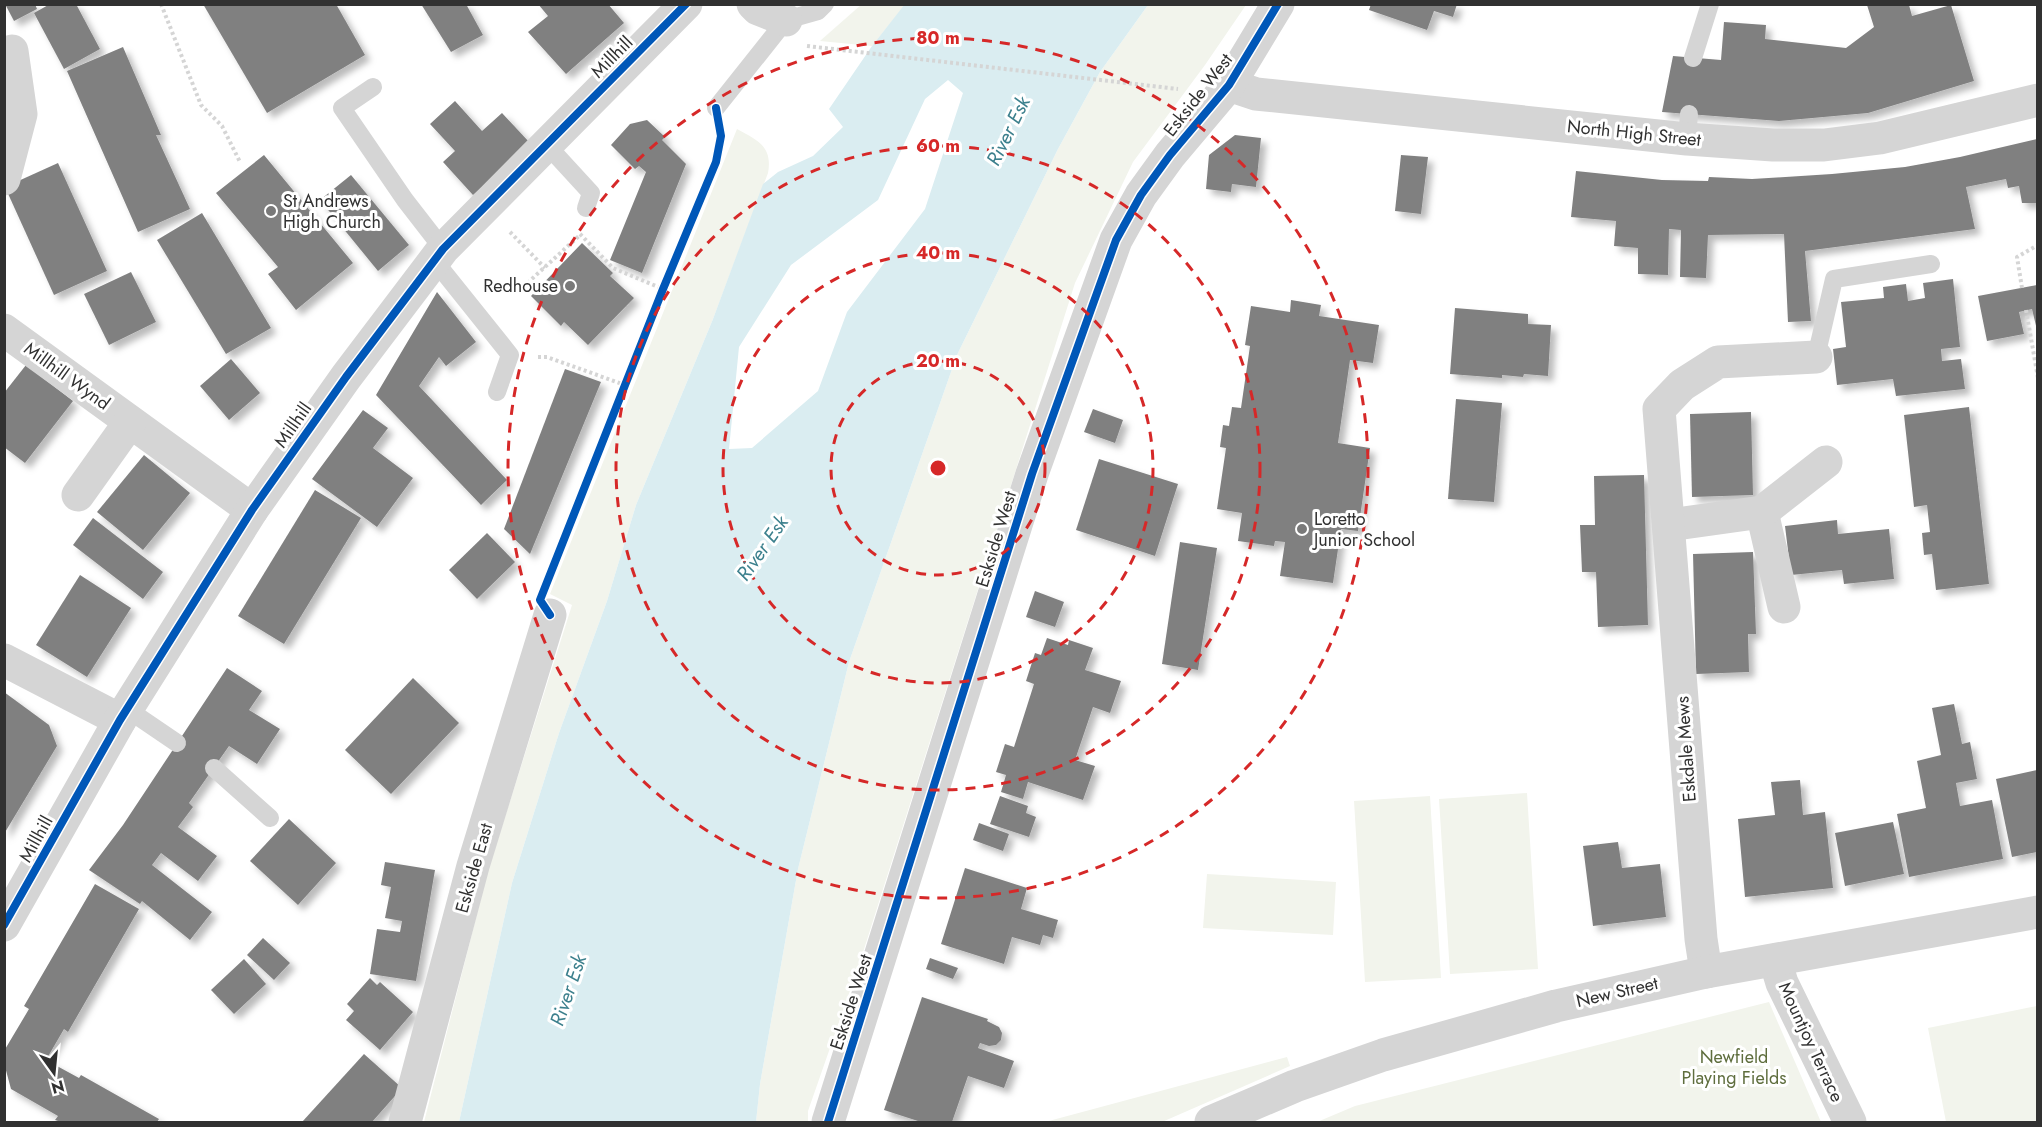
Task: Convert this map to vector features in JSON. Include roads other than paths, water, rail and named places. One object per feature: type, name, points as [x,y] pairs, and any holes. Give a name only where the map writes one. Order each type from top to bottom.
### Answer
[{"type":"street","name":"Millhill","points":[[4,925],[124,714],[252,510],[346,377],[438,254],[686,4]]},
{"type":"street","points":[[753,4],[758,9],[786,20]]},
{"type":"street","name":"Eskside West","points":[[828,1122],[1032,474],[1116,240],[1141,195],[1164,163],[1229,85],[1278,4]]},
{"type":"street","points":[[4,179],[21,114],[12,51]]},
{"type":"street","name":"North High Street","points":[[1229,85],[1256,94],[1688,126],[1773,145],[1824,145],[1880,138],[2037,100]]},
{"type":"street","name":"Millhill Wynd","points":[[4,330],[252,510]]},
{"type":"street","name":"Eskdale Mews","points":[[1706,972],[1701,939],[1659,409],[1682,385],[1718,362],[1816,357]]},
{"type":"street","points":[[78,495],[130,422]]},
{"type":"street","points":[[1669,525],[1762,512],[1826,462]]},
{"type":"street","points":[[1762,512],[1784,607]]},
{"type":"street","name":"Eskside East","points":[[405,1122],[473,866],[550,615]]},
{"type":"street","points":[[4,660],[124,714]]},
{"type":"street","name":"New Street","points":[[1211,1122],[1295,1086],[1383,1055],[1556,1006],[1706,972],[2037,912]]},
{"type":"street","name":"Mountjoy Terrace","points":[[1775,960],[1782,983],[1850,1122]]},
{"type":"lane","points":[[717,108],[786,20],[818,11],[825,4]]},
{"type":"lane","points":[[1693,58],[1710,4]]},
{"type":"lane","points":[[373,87],[342,108],[405,200],[438,254],[510,355],[497,392]]},
{"type":"lane","points":[[546,144],[591,193],[586,208]]},
{"type":"lane","name":"Eskdale Mews","points":[[1816,357],[1834,279],[1931,264]]},
{"type":"lane","points":[[124,714],[177,743]]},
{"type":"lane","points":[[214,768],[270,818]]},
{"type":"water","name":"River Esk","points":[[905,4],[1148,5],[1100,72],[1058,149],[957,355],[849,662],[798,869],[760,1084],[756,1122],[459,1122],[512,883],[559,733],[607,601],[636,505],[713,319],[763,184],[778,172],[813,156],[843,127],[829,109],[872,46]],"holes":[[[948,80],[963,93],[925,209],[847,312],[818,391],[752,448],[729,449],[739,347],[791,265],[878,200],[925,99]]]},
{"type":"place","name":"St Andrews High Church","points":[[271,211]]},
{"type":"place","name":"Redhouse","points":[[570,286]]},
{"type":"place","name":"Loretto Junior School","points":[[1302,529]]},
{"type":"park label","name":"Newfield Playing Fields","points":[[1734,1067]]}]
